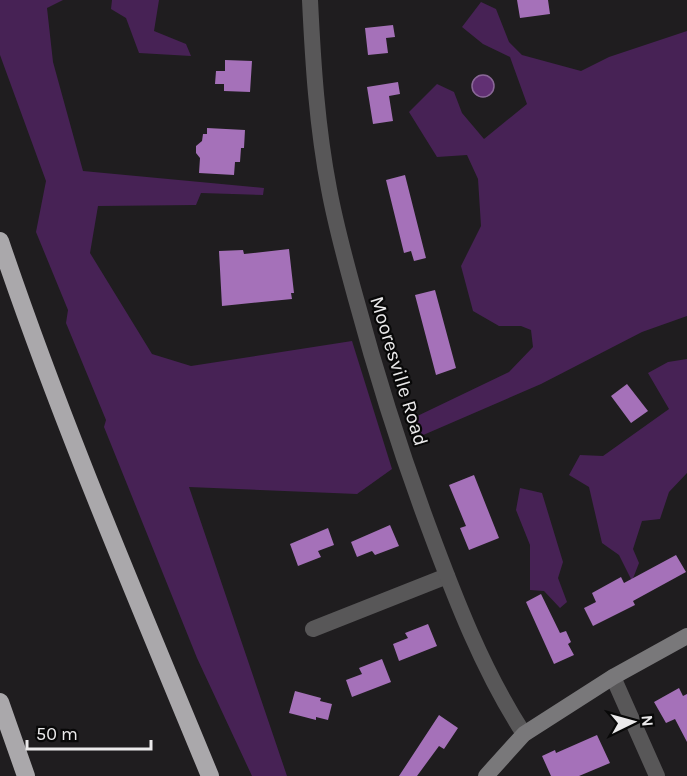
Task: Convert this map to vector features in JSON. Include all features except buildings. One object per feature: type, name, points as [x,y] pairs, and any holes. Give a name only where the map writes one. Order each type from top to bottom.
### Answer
[{"type":"highway","points":[[0,241],[23,309],[210,776]]},
{"type":"highway","points":[[147,623],[200,776]]},
{"type":"highway","points":[[0,702],[26,776]]},
{"type":"highway","points":[[0,716],[14,776]]},
{"type":"main road","points":[[486,776],[524,734],[614,677],[687,636]]},
{"type":"street","name":"Mooresville Road","points":[[310,0],[314,77],[328,188],[338,234],[383,397],[447,576],[505,705],[524,734]]},
{"type":"street","points":[[313,629],[447,576]]},
{"type":"street","points":[[614,677],[657,776]]},
{"type":"shaded area","points":[[0,0],[63,0],[47,8],[53,62],[83,171],[264,188],[263,195],[201,193],[196,205],[98,206],[90,253],[152,354],[191,366],[352,341],[392,469],[357,494],[189,487],[287,776],[252,776],[197,658],[104,427],[106,420],[66,323],[68,310],[36,232],[46,181],[0,55]]},
{"type":"shaded area","points":[[112,0],[159,0],[154,31],[186,44],[191,56],[139,53],[126,18],[111,9]]},
{"type":"shaded area","points":[[481,2],[496,9],[509,42],[522,55],[581,71],[609,57],[687,31],[687,316],[642,332],[541,384],[414,439],[409,420],[509,372],[533,347],[531,330],[521,326],[499,326],[473,311],[461,266],[481,226],[478,179],[467,155],[437,157],[409,112],[437,84],[454,92],[462,113],[484,139],[527,104],[510,57],[483,44],[462,27]]},
{"type":"shaded area","points":[[483,75],[491,78],[494,86],[491,94],[483,97],[475,94],[472,86],[475,78]]},
{"type":"shaded area","points":[[687,359],[687,473],[669,492],[660,519],[642,521],[633,549],[639,563],[632,581],[619,555],[602,543],[589,487],[569,475],[580,455],[603,456],[669,409],[648,373],[668,362]]},
{"type":"shaded area","points":[[520,488],[542,493],[563,562],[558,578],[567,602],[560,608],[544,591],[530,590],[530,545],[516,510]]}]
